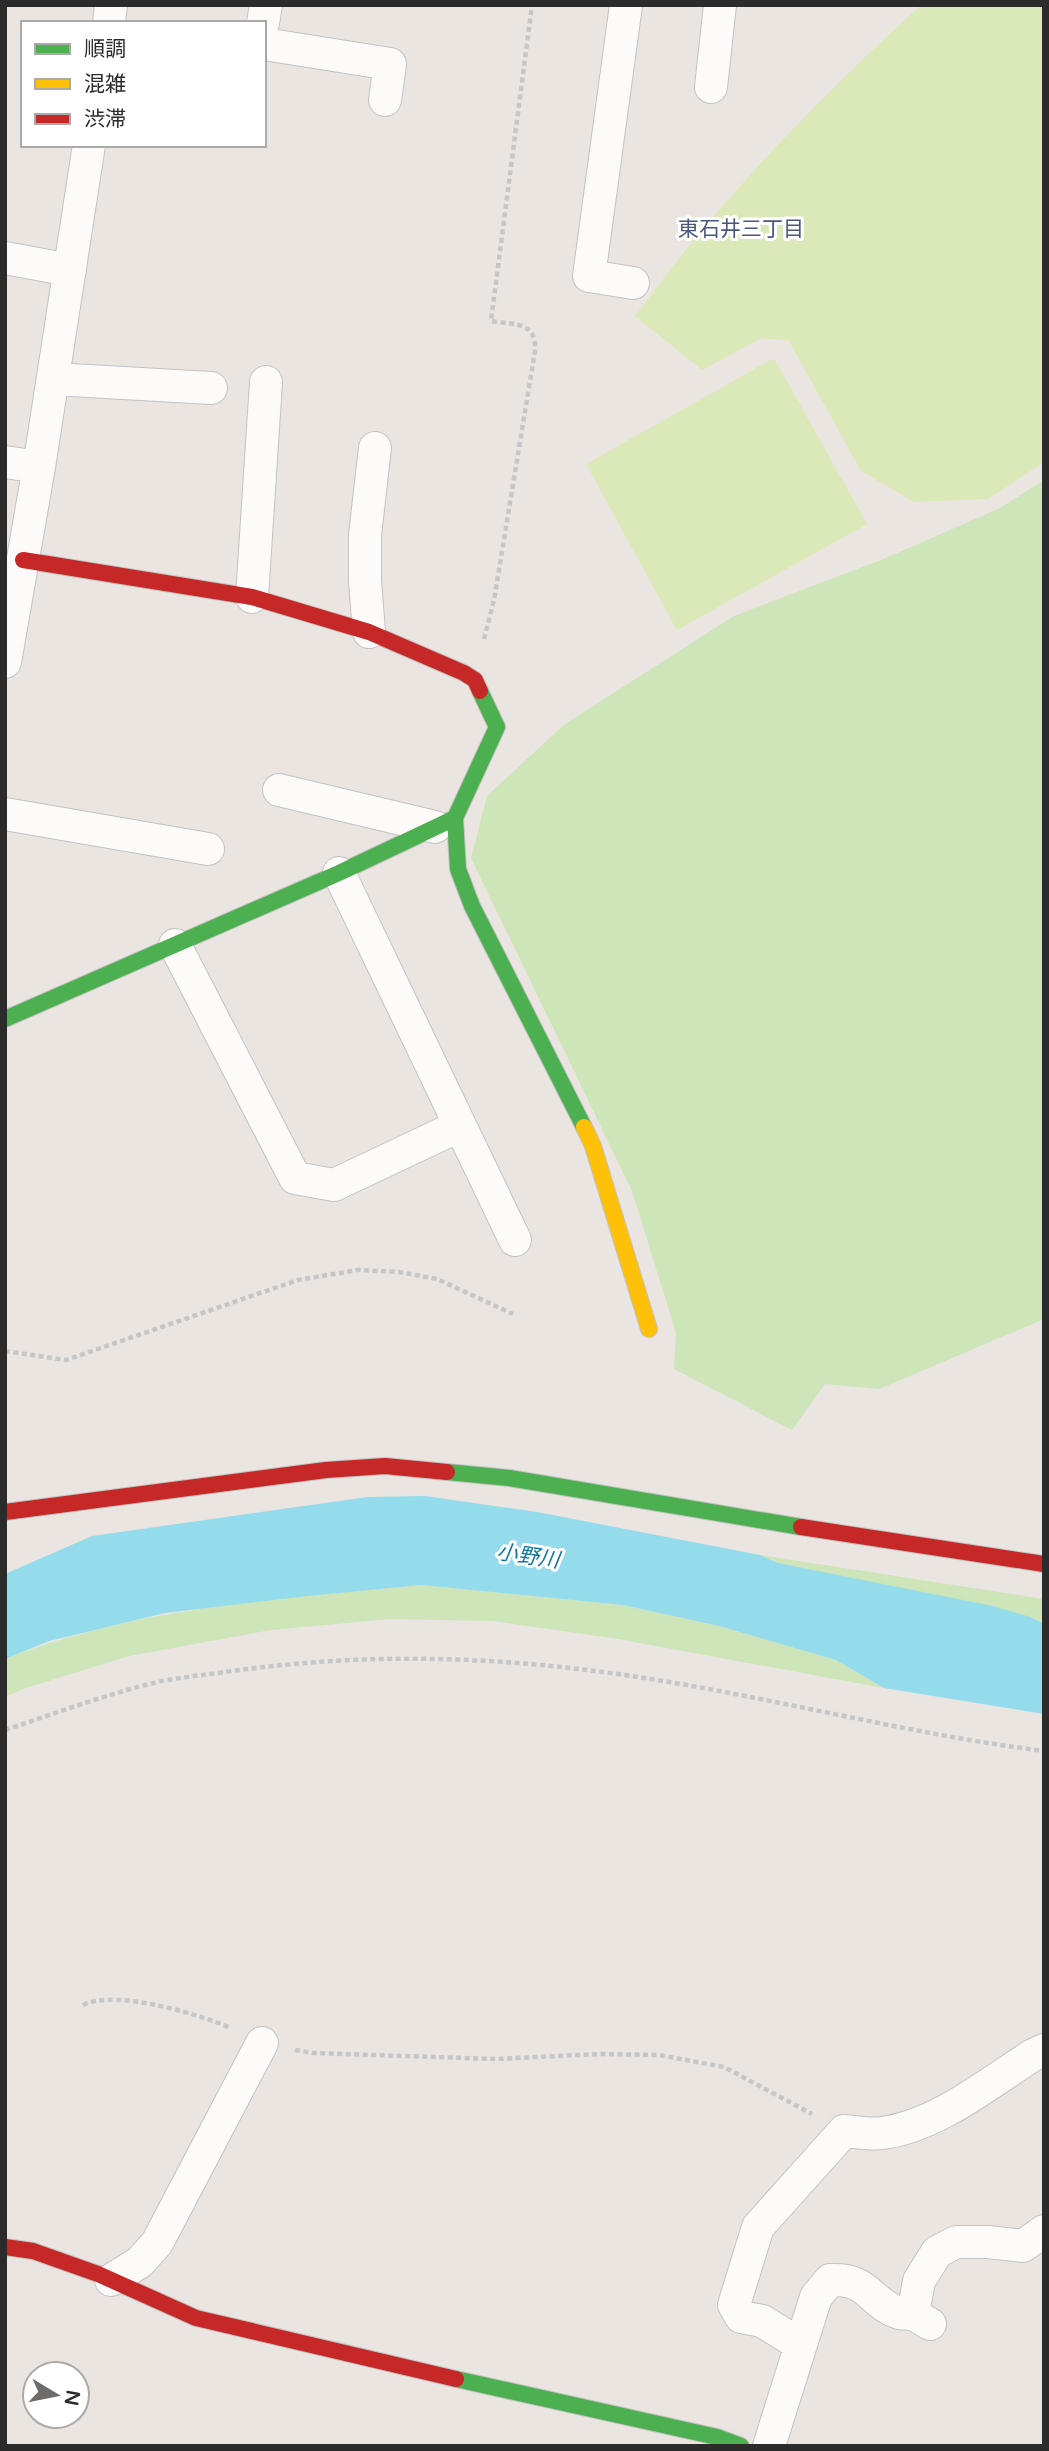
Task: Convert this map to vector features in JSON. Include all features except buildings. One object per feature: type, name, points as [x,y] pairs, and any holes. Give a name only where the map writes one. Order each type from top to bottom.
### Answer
[{"type":"street","points":[[625,5],[589,276],[633,283]]},
{"type":"street","points":[[710,87],[720,5]]},
{"type":"street","points":[[266,44],[390,64],[385,100]]},
{"type":"street","points":[[5,662],[39,467],[89,147]]},
{"type":"street","points":[[5,258],[70,270]]},
{"type":"street","points":[[53,379],[211,388]]},
{"type":"street","points":[[252,597],[266,382]]},
{"type":"street","points":[[369,632],[365,535],[376,448]]},
{"type":"street","points":[[5,462],[39,467]]},
{"type":"street","points":[[5,1019],[339,873],[445,823],[497,727],[475,680],[369,632],[252,597],[23,560]]},
{"type":"street","points":[[279,790],[445,823]]},
{"type":"street","points":[[5,814],[208,849]]},
{"type":"street","points":[[445,823],[472,906],[593,1146],[649,1329]]},
{"type":"street","points":[[339,873],[514,1240]]},
{"type":"street","points":[[176,945],[295,1178],[334,1185],[459,1126]]},
{"type":"street","points":[[5,1512],[299,1473],[385,1466],[509,1478],[688,1509],[1044,1564]]},
{"type":"street","points":[[111,2280],[140,2262],[157,2243],[262,2042]]},
{"type":"street","points":[[801,2345],[762,2321],[741,2317],[734,2305],[758,2227],[844,2131],[879,2134],[910,2128],[945,2111],[1044,2050]]},
{"type":"street","points":[[769,2446],[816,2297],[830,2280],[860,2284],[900,2314],[922,2319],[919,2281],[937,2252],[956,2242],[988,2242],[1030,2250]]},
{"type":"street","points":[[5,2247],[33,2251],[111,2280],[196,2318],[292,2343],[718,2437],[741,2446]]},
{"type":"path","points":[[475,680],[494,600],[536,340],[532,331],[524,327],[491,321],[533,5]]},
{"type":"path","points":[[5,1351],[66,1360],[299,1280],[358,1270],[399,1272],[437,1279],[513,1314]]},
{"type":"path","points":[[5,1730],[162,1681],[325,1661],[374,1658],[478,1659],[596,1671],[684,1685],[972,1742],[1044,1751]]},
{"type":"path","points":[[83,2005],[93,2000],[115,1999],[181,2011],[262,2042],[313,2053],[496,2059],[659,2055],[693,2060],[724,2067],[844,2131]]},
{"type":"green space","points":[[921,5],[1044,5],[1044,462],[988,499],[914,502],[861,471],[789,341],[762,338],[702,370],[635,316],[690,245],[750,175],[862,60]]},
{"type":"green space","points":[[774,358],[867,524],[677,630],[586,464]]},
{"type":"green space","points":[[1044,480],[1044,1319],[879,1389],[825,1384],[792,1430],[674,1369],[676,1333],[632,1191],[471,858],[487,796],[565,724],[734,616],[886,558],[1000,508]]},
{"type":"green space","points":[[760,1555],[1044,1599],[1044,1624],[1030,1617],[778,1563]]},
{"type":"green space","points":[[421,1585],[623,1605],[719,1626],[836,1660],[884,1688],[618,1639],[492,1621],[390,1619],[271,1630],[129,1656],[5,1697],[5,1659],[106,1627],[210,1607]]},
{"type":"water","name":"小野川","points":[[425,1496],[537,1512],[760,1555],[778,1563],[993,1606],[1030,1617],[1044,1624],[1044,1714],[884,1688],[836,1660],[719,1626],[623,1605],[421,1585],[165,1613],[49,1641],[5,1659],[5,1574],[92,1536],[368,1497]]},
{"type":"traffic: fast","points":[[5,1019],[339,873],[455,818],[497,727],[480,691]]},
{"type":"traffic: fast","points":[[455,818],[458,869],[472,906],[584,1127]]},
{"type":"traffic: fast","points":[[447,1472],[509,1478],[801,1527]]},
{"type":"traffic: fast","points":[[456,2379],[717,2437],[741,2446]]},
{"type":"traffic: slow","points":[[584,1127],[593,1146],[649,1329]]},
{"type":"traffic: jam","points":[[23,560],[252,597],[369,632],[464,673],[475,680],[480,691]]},
{"type":"traffic: jam","points":[[5,1512],[326,1470],[385,1466],[447,1472]]},
{"type":"traffic: jam","points":[[801,1527],[1044,1564]]},
{"type":"traffic: jam","points":[[5,2247],[33,2251],[98,2274],[196,2318],[456,2379]]},
{"type":"district","name":"東石井三丁目","points":[[741,229]]}]
